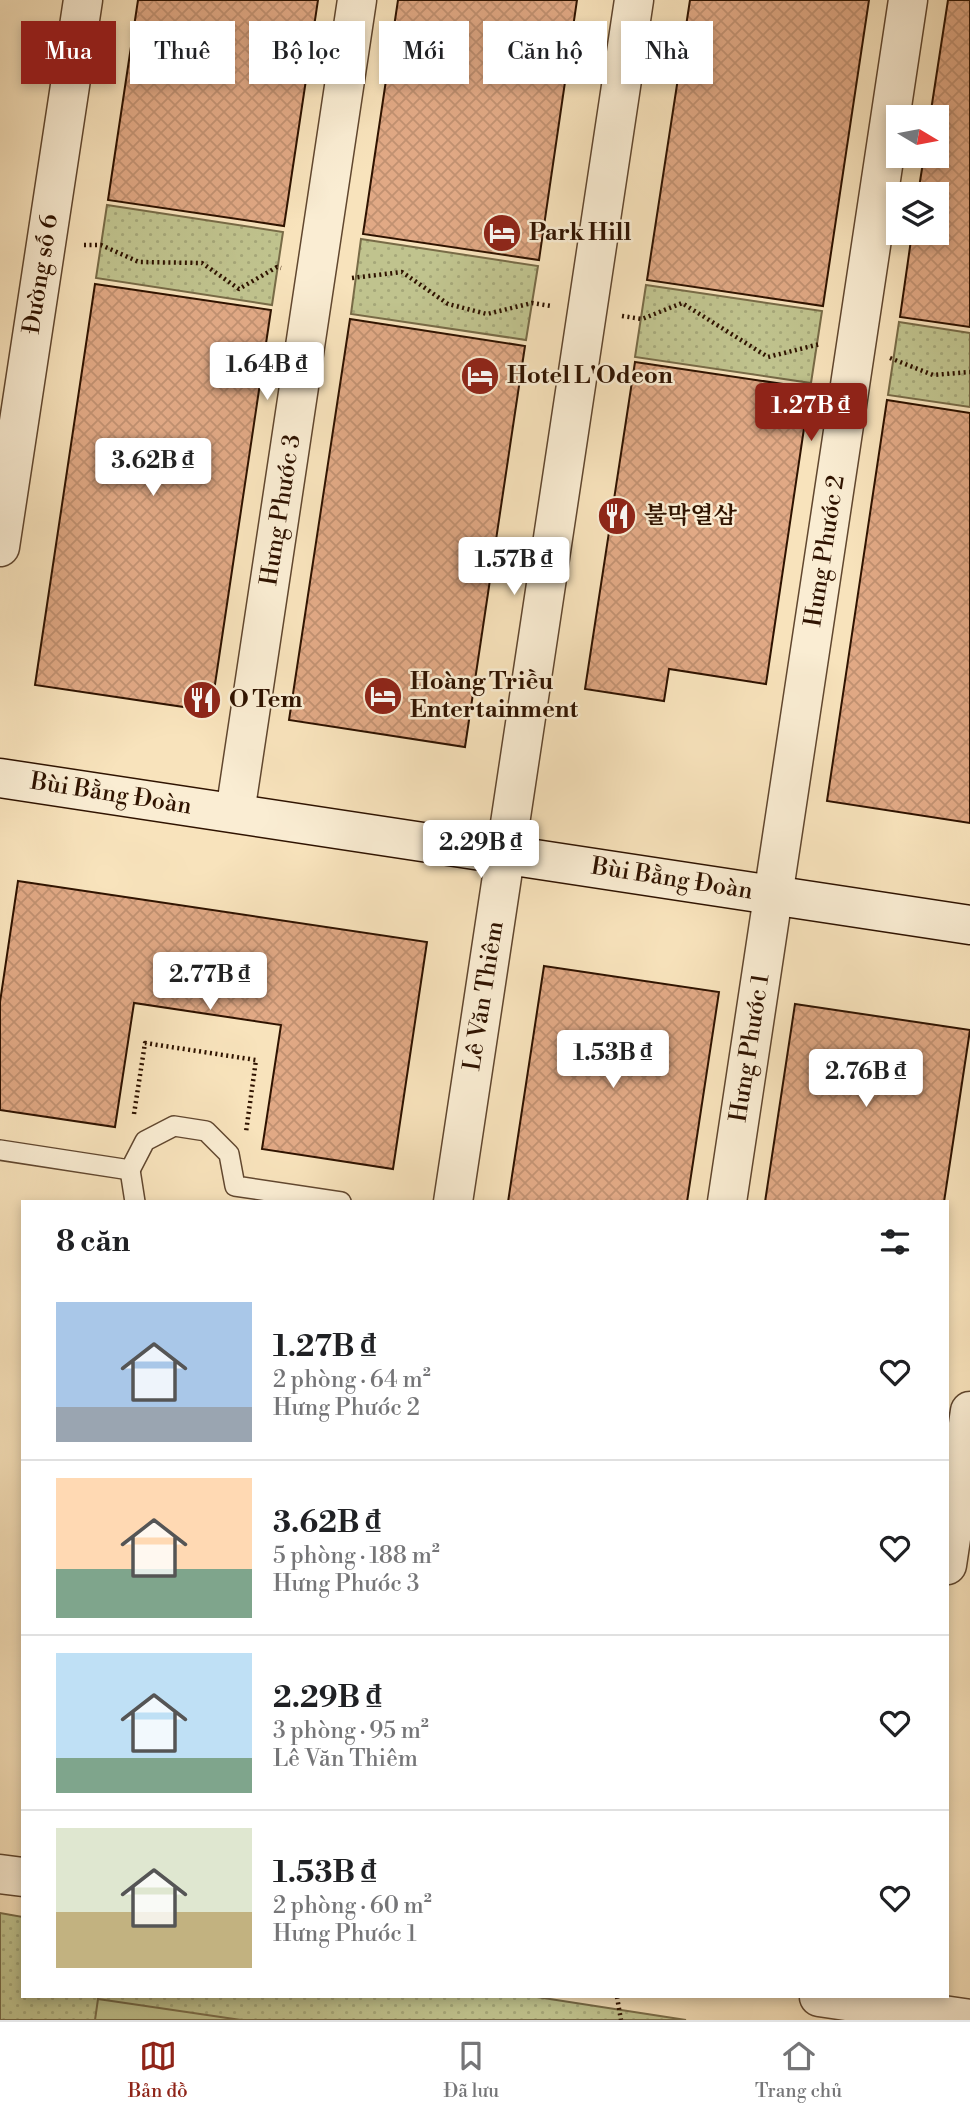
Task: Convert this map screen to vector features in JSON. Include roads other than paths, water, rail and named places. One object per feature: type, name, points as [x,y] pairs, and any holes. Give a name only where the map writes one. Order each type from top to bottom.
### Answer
[{"type":"street","name":"Đường số 6","points":[[0,547],[83,0]]},
{"type":"street","name":"Hưng Phước 3","points":[[235,813],[358,0]]},
{"type":"street","name":"Lê Văn Thiêm","points":[[453,1200],[634,0]]},
{"type":"street","name":"Hưng Phước 2","points":[[773,895],[908,0]]},
{"type":"street","name":"Bùi Bằng Đoàn","points":[[0,778],[970,925]]},
{"type":"street","name":"Hưng Phước 1","points":[[727,1200],[773,895]]},
{"type":"street","points":[[949,1552],[970,1411]]},
{"type":"street","points":[[0,1874],[21,1877]]},
{"type":"street","points":[[826,1998],[970,2019]]},
{"type":"lane","points":[[135,1200],[130,1170],[145,1141],[174,1126],[206,1131],[229,1154],[230,1194],[313,1200]]},
{"type":"lane","points":[[0,1150],[130,1170]]},
{"type":"place","name":"Park Hill","points":[[502,233]]},
{"type":"place","name":"Hotel L'Odeon","points":[[480,376]]},
{"type":"place","name":"불막열삼","points":[[617,516]]},
{"type":"place","name":"Hoàng Triều Entertainment","points":[[383,696]]},
{"type":"place","name":"O Tem","points":[[202,700]]}]
